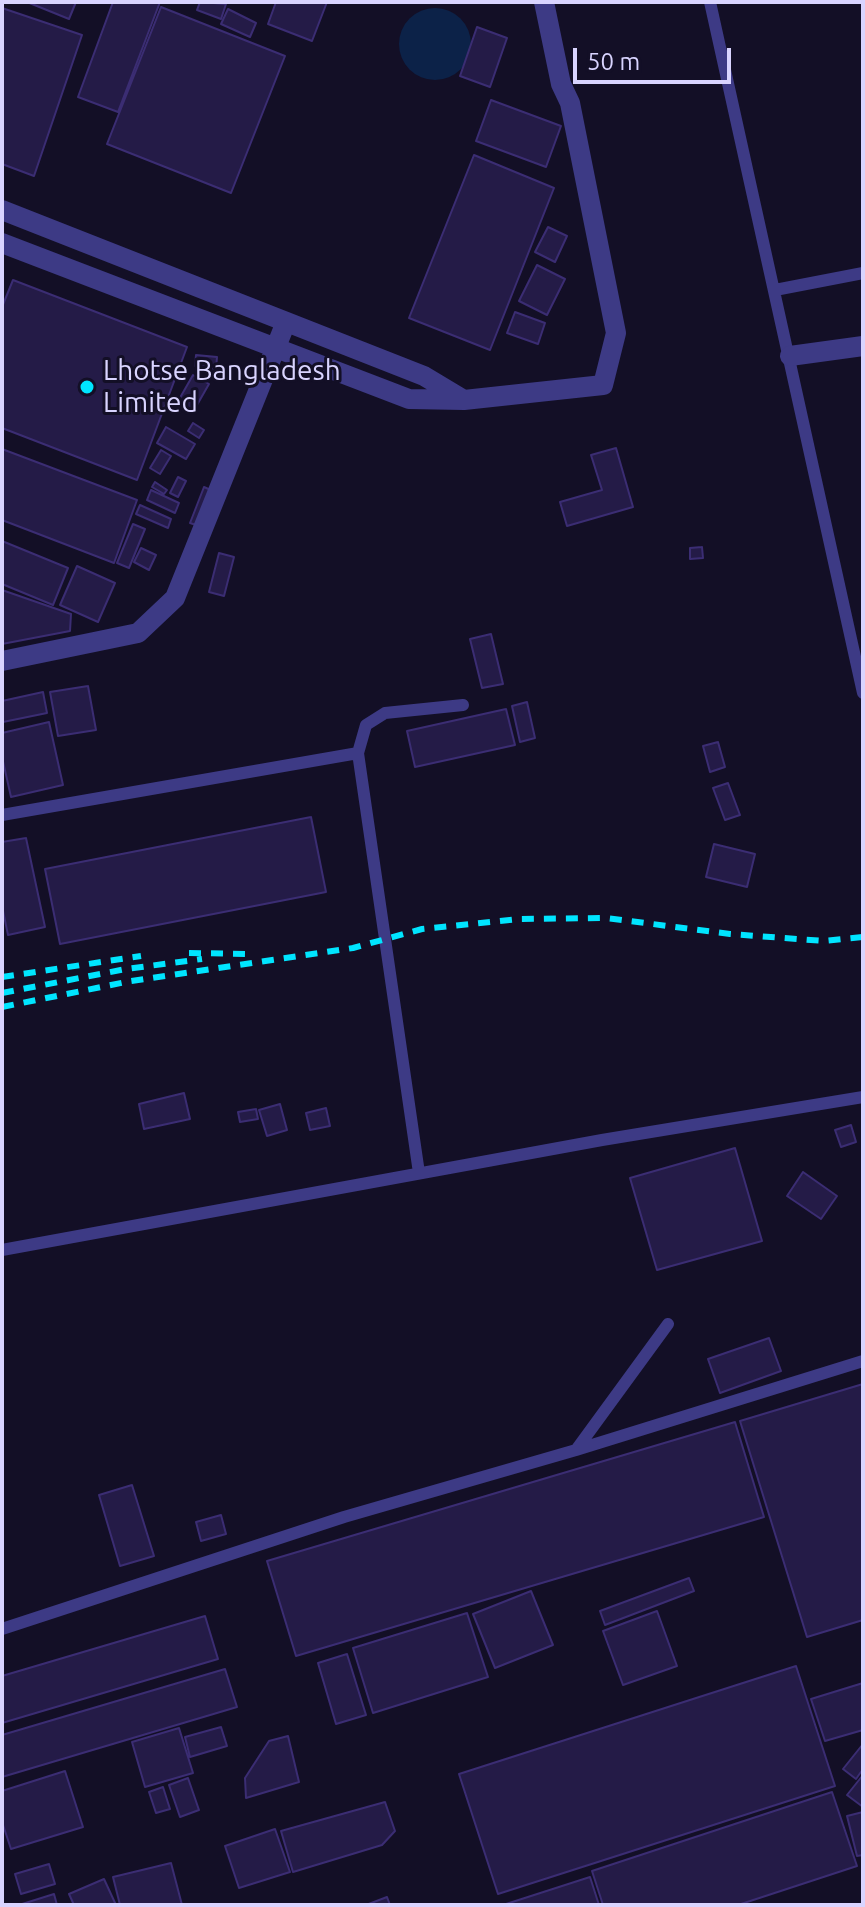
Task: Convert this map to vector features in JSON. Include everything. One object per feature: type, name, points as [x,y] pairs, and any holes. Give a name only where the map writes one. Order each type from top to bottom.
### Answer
[{"type":"street","points":[[2,243],[276,351],[409,399],[464,400],[603,385],[616,333],[570,103],[561,84],[544,2]]},
{"type":"street","points":[[2,210],[424,376],[464,400]]},
{"type":"street","points":[[2,661],[138,633],[175,598],[286,322]]},
{"type":"street","points":[[790,356],[863,346]]},
{"type":"lane","points":[[710,2],[863,693]]},
{"type":"lane","points":[[775,290],[863,273]]},
{"type":"lane","points":[[419,1173],[358,753],[366,725],[385,713],[463,705]]},
{"type":"lane","points":[[2,815],[358,753]]},
{"type":"lane","points":[[2,1250],[419,1173],[863,1097]]},
{"type":"lane","points":[[576,1450],[668,1324]]},
{"type":"lane","points":[[2,1629],[344,1517],[576,1450],[863,1361]]},
{"type":"water","points":[[435,8],[455,14],[465,24],[471,44],[465,64],[455,74],[435,80],[415,74],[405,64],[399,44],[405,24],[415,14]]},
{"type":"building","points":[[27,2],[76,2],[69,19]]},
{"type":"building","points":[[113,2],[160,2],[118,112],[78,97]]},
{"type":"building","points":[[200,2],[226,4],[221,19],[197,10]]},
{"type":"building","points":[[276,2],[327,2],[312,41],[268,24]]},
{"type":"building","points":[[161,7],[285,56],[231,193],[107,144]]},
{"type":"building","points":[[2,8],[82,35],[34,176],[2,164]]},
{"type":"building","points":[[228,9],[256,23],[250,37],[221,24]]},
{"type":"building","points":[[477,27],[507,38],[490,87],[460,76]]},
{"type":"building","points":[[491,100],[561,126],[546,167],[476,141]]},
{"type":"building","points":[[474,155],[554,188],[490,350],[409,318]]},
{"type":"building","points":[[548,227],[567,236],[555,262],[535,252]]},
{"type":"building","points":[[537,265],[565,279],[547,315],[519,301]]},
{"type":"building","name":"Lhotse Bangladesh Limited","points":[[13,280],[187,347],[137,480],[2,428],[2,307]]},
{"type":"building","points":[[515,312],[545,323],[538,344],[507,333]]},
{"type":"building","points":[[196,355],[217,357],[216,369],[195,366]]},
{"type":"building","points":[[193,375],[209,384],[193,412],[177,403]]},
{"type":"building","points":[[193,423],[204,430],[199,438],[188,431]]},
{"type":"building","points":[[166,427],[195,444],[186,459],[157,443]]},
{"type":"building","points":[[616,448],[633,507],[567,526],[560,502],[602,490],[591,455]]},
{"type":"building","points":[[2,449],[137,500],[114,563],[2,520]]},
{"type":"building","points":[[161,450],[171,456],[160,474],[150,468]]},
{"type":"building","points":[[178,477],[186,481],[178,497],[170,493]]},
{"type":"building","points":[[155,482],[167,490],[164,494],[152,487]]},
{"type":"building","points":[[204,487],[213,491],[199,526],[190,523]]},
{"type":"building","points":[[151,490],[179,503],[175,513],[147,500]]},
{"type":"building","points":[[140,505],[171,519],[168,528],[136,514]]},
{"type":"building","points":[[133,524],[145,529],[129,568],[117,563]]},
{"type":"building","points":[[2,541],[68,568],[53,605],[2,584]]},
{"type":"building","points":[[702,547],[703,558],[690,559],[690,548]]},
{"type":"building","points":[[141,548],[156,555],[149,570],[134,562]]},
{"type":"building","points":[[219,553],[234,557],[224,596],[209,592]]},
{"type":"building","points":[[77,566],[115,583],[98,622],[60,605]]},
{"type":"building","points":[[2,590],[71,614],[70,631],[2,644]]},
{"type":"building","points":[[491,634],[503,684],[482,688],[470,639]]},
{"type":"building","points":[[88,686],[96,730],[58,736],[50,692]]},
{"type":"building","points":[[43,692],[47,713],[3,722],[2,701]]},
{"type":"building","points":[[527,702],[535,738],[520,742],[512,706]]},
{"type":"building","points":[[506,709],[515,745],[415,767],[407,731]]},
{"type":"building","points":[[49,722],[63,785],[11,797],[2,757],[2,733]]},
{"type":"building","points":[[718,742],[725,767],[710,772],[703,746]]},
{"type":"building","points":[[728,783],[740,815],[725,820],[713,788]]},
{"type":"building","points":[[311,817],[326,892],[60,944],[45,869]]},
{"type":"building","points":[[26,838],[45,927],[8,935],[2,906],[2,842]]},
{"type":"building","points":[[714,844],[755,854],[747,887],[706,877]]},
{"type":"building","points":[[184,1093],[190,1119],[144,1129],[139,1104]]},
{"type":"building","points":[[280,1104],[287,1130],[267,1136],[259,1110]]},
{"type":"building","points":[[326,1108],[330,1126],[310,1130],[306,1113]]},
{"type":"building","points":[[256,1109],[258,1119],[240,1122],[238,1112]]},
{"type":"building","points":[[851,1125],[856,1142],[841,1147],[835,1130]]},
{"type":"building","points":[[735,1148],[762,1241],[657,1270],[630,1178]]},
{"type":"building","points":[[803,1172],[837,1196],[821,1219],[787,1196]]},
{"type":"building","points":[[769,1338],[781,1371],[720,1393],[708,1359]]},
{"type":"building","points":[[863,1384],[863,1620],[807,1637],[740,1421]]},
{"type":"building","points":[[735,1422],[764,1517],[296,1656],[267,1561]]},
{"type":"building","points":[[132,1485],[154,1556],[120,1566],[99,1495]]},
{"type":"building","points":[[221,1515],[226,1534],[201,1541],[196,1522]]},
{"type":"building","points":[[689,1578],[694,1591],[605,1625],[600,1611]]},
{"type":"building","points":[[531,1591],[553,1645],[495,1668],[473,1614]]},
{"type":"building","points":[[657,1611],[677,1666],[623,1685],[603,1631]]},
{"type":"building","points":[[467,1613],[488,1677],[373,1713],[353,1648]]},
{"type":"building","points":[[205,1616],[218,1659],[2,1723],[2,1676]]},
{"type":"building","points":[[347,1654],[366,1715],[336,1724],[318,1663]]},
{"type":"building","points":[[796,1666],[835,1786],[498,1894],[459,1774]]},
{"type":"building","points":[[225,1669],[237,1707],[2,1777],[2,1735]]},
{"type":"building","points":[[863,1683],[863,1730],[825,1741],[811,1699]]},
{"type":"building","points":[[221,1727],[227,1746],[190,1757],[185,1737]]},
{"type":"building","points":[[179,1728],[193,1773],[145,1787],[132,1742]]},
{"type":"building","points":[[288,1736],[299,1782],[246,1798],[245,1778],[269,1741]]},
{"type":"building","points":[[863,1744],[863,1769],[856,1779],[843,1769]]},
{"type":"building","points":[[65,1771],[83,1827],[11,1849],[2,1822],[2,1791]]},
{"type":"building","points":[[863,1775],[863,1807],[847,1795]]},
{"type":"building","points":[[188,1778],[199,1810],[180,1817],[169,1785]]},
{"type":"building","points":[[163,1787],[170,1809],[156,1813],[149,1792]]},
{"type":"building","points":[[832,1792],[857,1866],[738,1905],[603,1905],[592,1871]]},
{"type":"building","points":[[385,1802],[395,1831],[382,1845],[293,1872],[281,1831]]},
{"type":"building","points":[[863,1812],[863,1855],[857,1856],[847,1816]]},
{"type":"building","points":[[275,1829],[290,1872],[239,1888],[225,1846]]},
{"type":"building","points":[[171,1863],[182,1905],[120,1905],[113,1877]]},
{"type":"building","points":[[49,1864],[55,1884],[21,1894],[15,1874]]},
{"type":"building","points":[[590,1877],[599,1905],[503,1905]]},
{"type":"building","points":[[104,1879],[116,1905],[74,1905],[69,1894]]},
{"type":"building","points":[[54,1894],[57,1905],[19,1905]]},
{"type":"building","points":[[387,1897],[390,1905],[366,1905]]},
{"type":"railway","points":[[2,1007],[131,981],[353,948],[422,929],[519,919],[606,918],[730,934],[824,941],[863,937]]},
{"type":"railway","points":[[189,953],[249,954]]},
{"type":"railway","points":[[2,977],[141,956]]},
{"type":"railway","points":[[2,993],[126,969],[202,959]]},
{"type":"place","name":"Lhotse Bangladesh Limited","points":[[87,387]]}]
